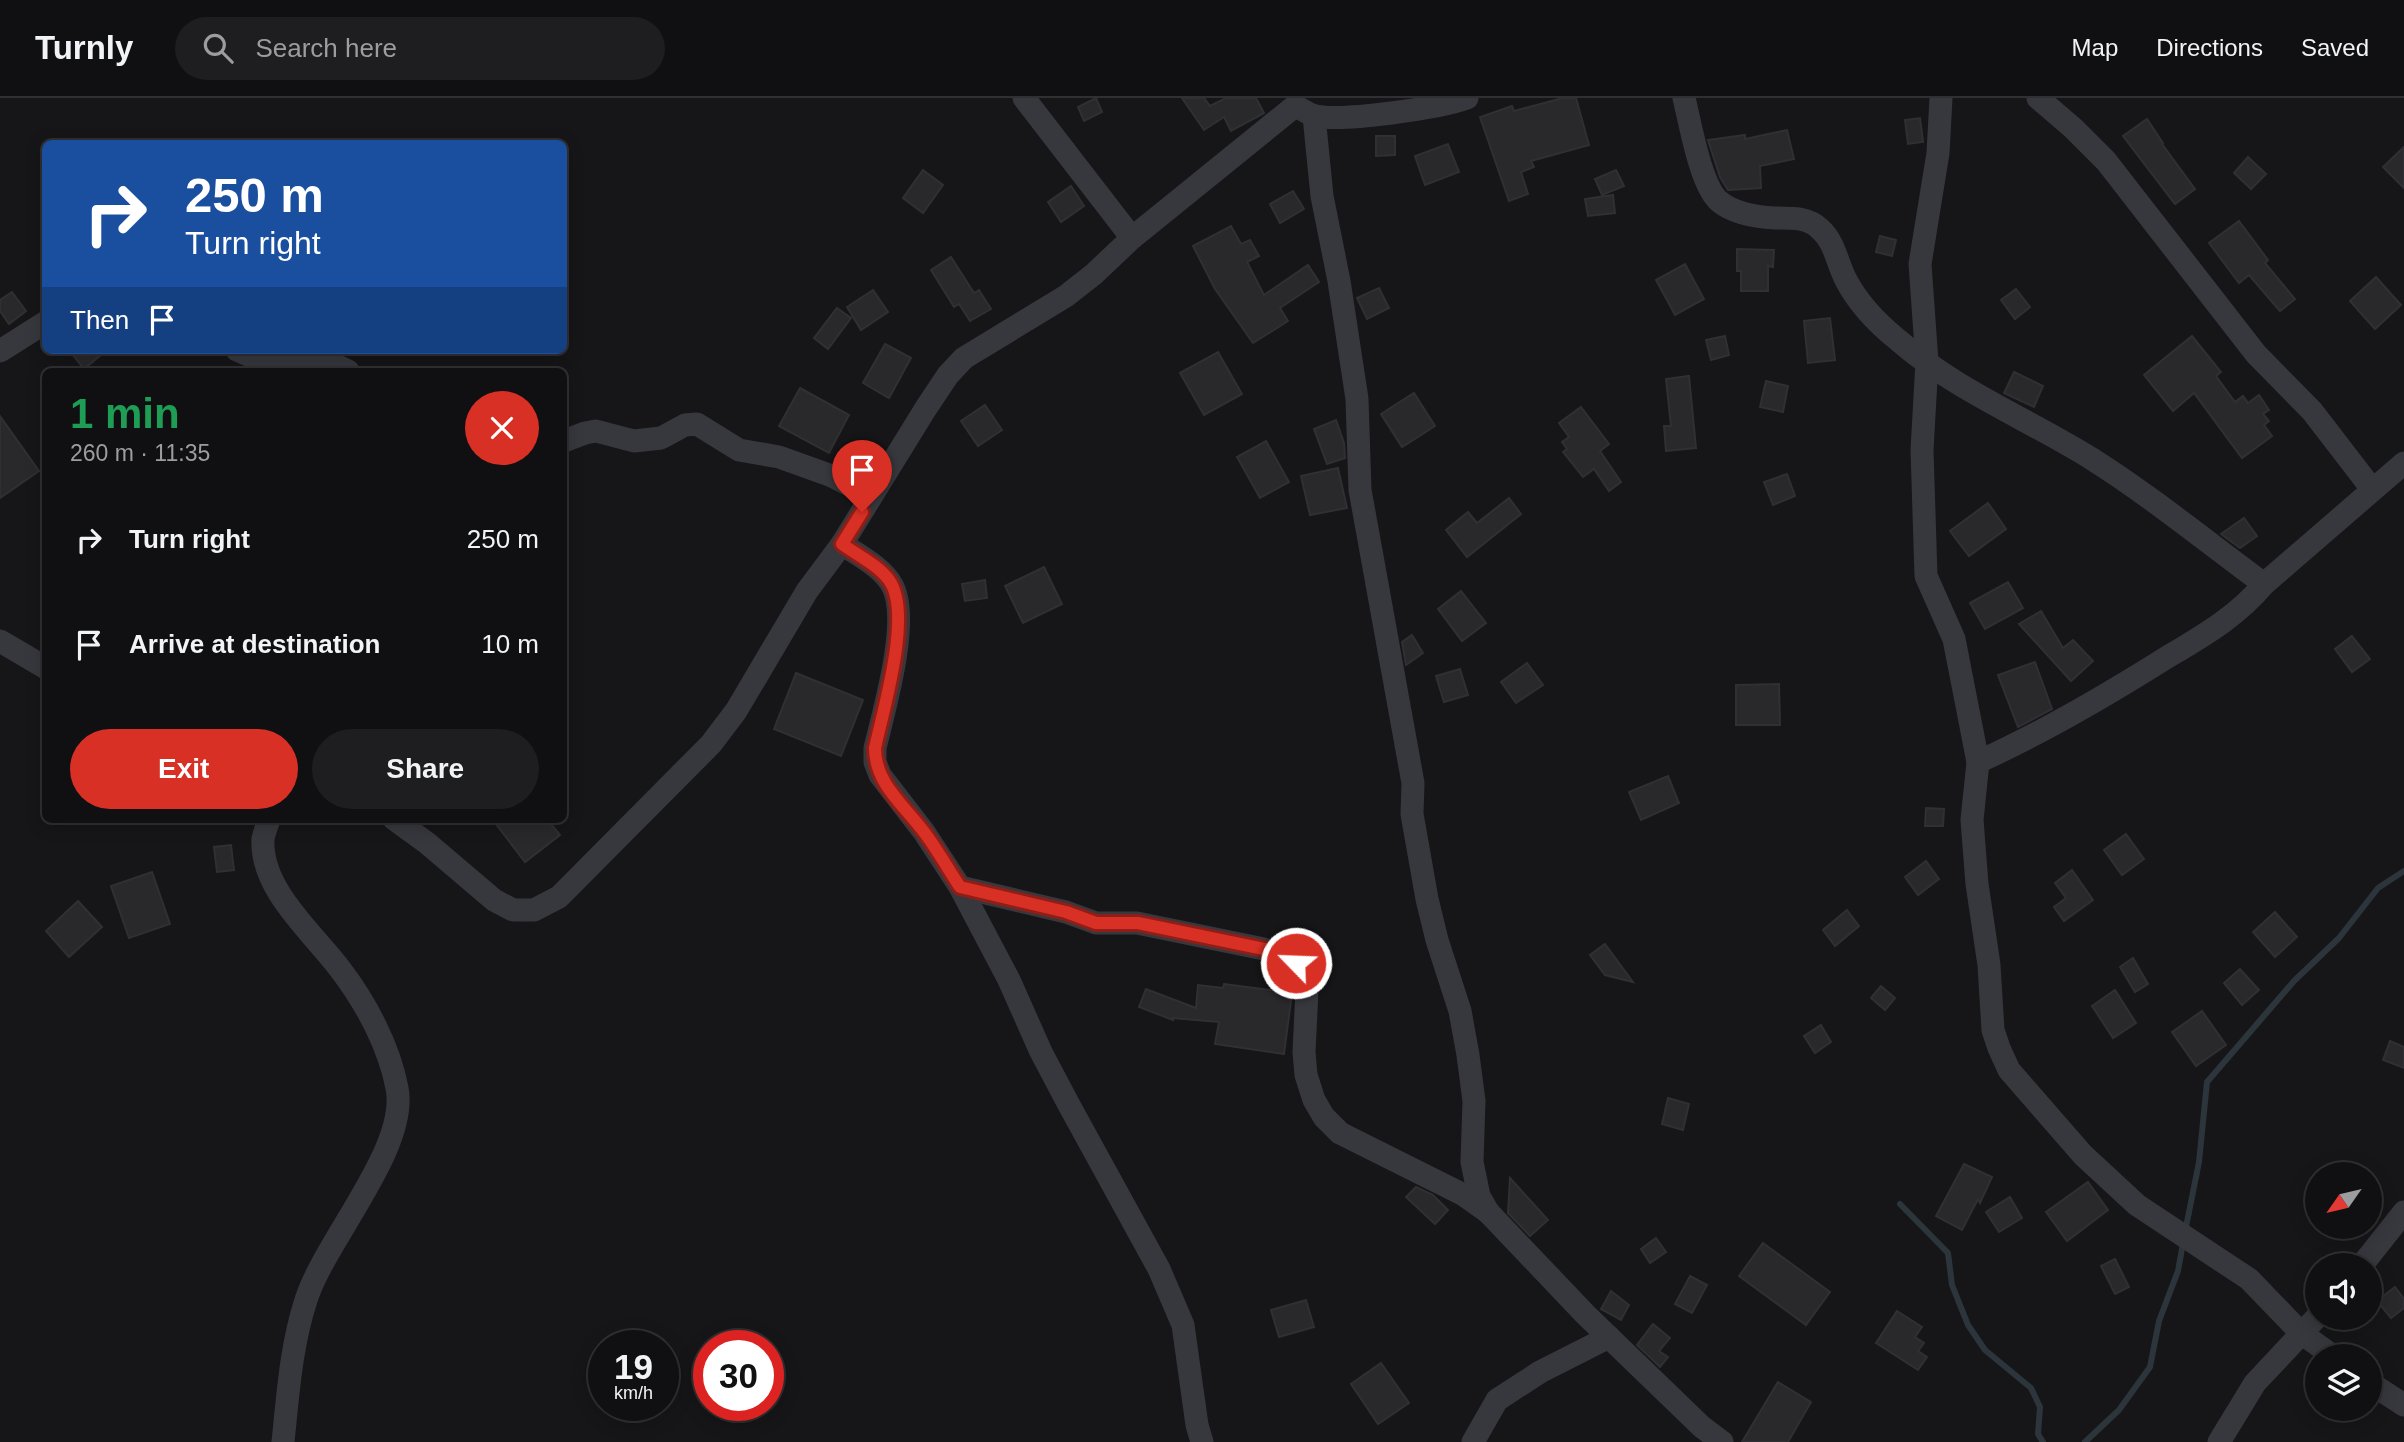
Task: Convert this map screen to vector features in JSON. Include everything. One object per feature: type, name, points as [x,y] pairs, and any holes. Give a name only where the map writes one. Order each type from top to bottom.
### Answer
[{"type":"street","points":[[1024,98],[1132,238]]},
{"type":"street","points":[[1299,107],[1339,117],[1401,111],[1467,98]]},
{"type":"street","points":[[1684,98],[1702,169],[1718,201],[1758,217],[1799,219],[1817,226],[1832,246],[1846,280],[1858,300],[1897,340],[1927,362],[2092,459],[2164,508],[2264,584]]},
{"type":"street","points":[[1941,98],[1938,153],[1920,264],[1927,362],[1922,450],[1926,576],[1954,639],[1978,762],[1972,820],[1977,884],[1989,965],[1993,1030],[2009,1070],[2083,1155],[2137,1205],[2249,1279],[2305,1322]]},
{"type":"street","points":[[2038,98],[2106,161],[2256,354],[2312,411],[2372,489]]},
{"type":"street","points":[[400,823],[494,900],[513,910],[534,910],[559,897],[711,744],[736,711],[807,591],[842,544],[948,374],[964,358],[1066,296],[1132,238],[1299,107]]},
{"type":"street","points":[[1299,107],[1322,196],[1339,281],[1357,399],[1360,490],[1413,783],[1414,833],[1437,940],[1460,1011],[1474,1101],[1472,1162],[1479,1196],[1488,1212]]},
{"type":"street","points":[[0,351],[42,325]]},
{"type":"street","points":[[246,354],[262,361],[286,366],[331,363],[342,368]]},
{"type":"street","points":[[567,440],[584,433],[596,432],[634,441],[661,439],[685,425],[697,424],[739,450],[779,457],[832,477],[871,496]]},
{"type":"street","points":[[1978,762],[2091,704],[2216,628],[2404,463]]},
{"type":"street","points":[[842,544],[884,574],[895,592],[897,647],[875,748],[875,762],[885,784],[925,832],[960,887],[1009,979],[1041,1052],[1164,1280],[1183,1325],[1202,1442]]},
{"type":"street","points":[[0,641],[42,666]]},
{"type":"street","points":[[268,823],[263,837],[269,872],[281,896],[341,970],[367,1009],[385,1050],[398,1090],[398,1111],[389,1145],[326,1256],[306,1298],[295,1343],[283,1442]]},
{"type":"street","points":[[960,887],[1066,912],[1096,923],[1138,923],[1264,949],[1296,963],[1305,977],[1307,990],[1304,1052],[1306,1075],[1314,1100],[1324,1117],[1340,1133],[1464,1195],[1488,1212],[1609,1338],[1721,1442]]},
{"type":"street","points":[[2372,1253],[2404,1212]]},
{"type":"street","points":[[2220,1442],[2255,1383],[2305,1329]]},
{"type":"street","points":[[2313,1330],[2324,1344]]},
{"type":"street","points":[[1473,1442],[1497,1400],[1576,1352],[1609,1338]]},
{"type":"street","points":[[2382,1391],[2404,1405]]},
{"type":"building","points":[[1096,98],[1102,112],[1084,121],[1078,107]]},
{"type":"building","points":[[1182,98],[1204,98],[1210,106],[1226,98],[1256,98],[1264,113],[1231,131],[1224,117],[1204,130]]},
{"type":"building","points":[[1563,98],[1576,98],[1589,145],[1531,161],[1534,167],[1521,172],[1528,194],[1509,201],[1480,117],[1512,106],[1514,111]]},
{"type":"building","points":[[1920,118],[1923,142],[1908,144],[1905,120]]},
{"type":"building","points":[[2147,119],[2195,189],[2175,204],[2123,136]]},
{"type":"building","points":[[1787,130],[1794,159],[1760,166],[1761,188],[1728,190],[1720,177],[1708,140],[1745,135],[1745,139]]},
{"type":"building","points":[[1376,136],[1395,136],[1395,155],[1376,156]]},
{"type":"building","points":[[1448,144],[1459,172],[1425,185],[1415,156]]},
{"type":"building","points":[[2404,147],[2404,188],[2383,167]]},
{"type":"building","points":[[2248,157],[2266,174],[2251,189],[2234,173]]},
{"type":"building","points":[[923,170],[943,185],[923,213],[903,198]]},
{"type":"building","points":[[1616,170],[1624,186],[1602,195],[1595,179]]},
{"type":"building","points":[[1071,186],[1084,206],[1061,222],[1048,202]]},
{"type":"building","points":[[1293,191],[1304,209],[1280,223],[1270,204]]},
{"type":"building","points":[[1613,195],[1615,213],[1588,216],[1585,199]]},
{"type":"building","points":[[2239,221],[2268,260],[2265,263],[2295,299],[2280,311],[2249,275],[2239,283],[2209,243]]},
{"type":"building","points":[[1231,226],[1241,244],[1250,240],[1259,256],[1247,262],[1264,295],[1308,265],[1319,282],[1280,308],[1288,321],[1253,343],[1215,289],[1193,246]]},
{"type":"building","points":[[1880,236],[1896,240],[1892,256],[1876,252]]},
{"type":"building","points":[[1737,249],[1774,250],[1773,267],[1768,266],[1768,291],[1741,291]]},
{"type":"building","points":[[951,257],[974,293],[979,290],[991,309],[970,321],[959,304],[954,307],[931,270]]},
{"type":"building","points":[[1685,264],[1704,299],[1675,315],[1656,280]]},
{"type":"building","points":[[2376,277],[2401,305],[2375,329],[2350,301]]},
{"type":"building","points":[[1379,288],[1389,308],[1367,319],[1357,298]]},
{"type":"building","points":[[2016,289],[2030,307],[2015,319],[2001,300]]},
{"type":"building","points":[[873,290],[888,312],[861,330],[847,307]]},
{"type":"building","points":[[12,292],[26,311],[9,324],[0,311],[0,300]]},
{"type":"building","points":[[837,308],[851,318],[828,349],[814,338]]},
{"type":"building","points":[[1830,318],[1835,360],[1808,363],[1804,321]]},
{"type":"building","points":[[1725,336],[1729,355],[1711,360],[1706,340]]},
{"type":"building","points":[[2192,336],[2221,372],[2216,376],[2235,402],[2243,396],[2248,403],[2259,395],[2269,410],[2263,414],[2269,421],[2264,425],[2272,436],[2242,458],[2194,393],[2173,411],[2144,375]]},
{"type":"building","points":[[885,344],[911,358],[889,398],[863,383]]},
{"type":"building","points":[[1218,352],[1242,394],[1204,415],[1180,373]]},
{"type":"building","points":[[72,354],[102,354],[85,368]]},
{"type":"building","points":[[2014,372],[2043,386],[2034,407],[2004,393]]},
{"type":"building","points":[[1689,376],[1696,448],[1666,451],[1664,426],[1671,426],[1666,379]]},
{"type":"building","points":[[1766,381],[1788,386],[1783,412],[1760,407]]},
{"type":"building","points":[[800,388],[849,415],[829,453],[779,426]]},
{"type":"building","points":[[1414,393],[1435,426],[1402,447],[1381,414]]},
{"type":"building","points":[[985,405],[1002,430],[978,446],[961,421]]},
{"type":"building","points":[[1581,407],[1609,444],[1600,451],[1621,482],[1609,491],[1594,469],[1583,477],[1563,452],[1567,449],[1562,442],[1569,437],[1559,423]]},
{"type":"building","points":[[0,416],[39,471],[0,498]]},
{"type":"building","points":[[1336,420],[1344,443],[1345,458],[1327,464],[1314,429]]},
{"type":"building","points":[[1266,441],[1289,482],[1260,498],[1237,457]]},
{"type":"building","points":[[1338,468],[1347,508],[1310,515],[1301,476]]},
{"type":"building","points":[[1787,474],[1795,496],[1773,505],[1764,482]]},
{"type":"building","points":[[1509,498],[1521,514],[1467,557],[1446,530],[1468,512],[1477,523]]},
{"type":"building","points":[[1988,503],[2006,529],[1969,556],[1950,531]]},
{"type":"building","points":[[2244,518],[2257,536],[2240,548],[2221,534]]},
{"type":"building","points":[[1044,567],[1062,604],[1023,623],[1005,586]]},
{"type":"building","points":[[985,580],[987,598],[965,601],[962,584]]},
{"type":"building","points":[[2008,582],[2023,608],[1985,629],[1970,603]]},
{"type":"building","points":[[1461,591],[1486,623],[1462,641],[1438,609]]},
{"type":"building","points":[[2041,611],[2063,648],[2073,640],[2093,661],[2071,681],[2019,624]]},
{"type":"building","points":[[1412,635],[1423,653],[1406,665],[1402,642]]},
{"type":"building","points":[[2352,636],[2370,659],[2352,672],[2335,649]]},
{"type":"building","points":[[2035,662],[2052,709],[2018,727],[1998,675]]},
{"type":"building","points":[[1527,663],[1543,685],[1516,703],[1501,682]]},
{"type":"building","points":[[1460,669],[1468,695],[1444,702],[1436,676]]},
{"type":"building","points":[[796,673],[863,700],[841,756],[774,729]]},
{"type":"building","points":[[1779,684],[1780,725],[1736,725],[1736,685]]},
{"type":"building","points":[[1668,776],[1679,803],[1641,820],[1629,792]]},
{"type":"building","points":[[1926,808],[1944,809],[1943,826],[1925,826]]},
{"type":"building","points":[[495,823],[550,823],[560,835],[525,862]]},
{"type":"building","points":[[2126,834],[2144,859],[2122,875],[2104,850]]},
{"type":"building","points":[[231,845],[234,870],[217,872],[214,847]]},
{"type":"building","points":[[1926,861],[1939,879],[1918,895],[1905,877]]},
{"type":"building","points":[[2072,870],[2093,900],[2064,921],[2054,907],[2066,898],[2055,883]]},
{"type":"building","points":[[152,872],[170,924],[129,938],[111,886]]},
{"type":"building","points":[[78,901],[102,927],[69,957],[46,931]]},
{"type":"building","points":[[1847,910],[1859,926],[1835,946],[1823,930]]},
{"type":"building","points":[[2275,912],[2297,937],[2275,957],[2253,932]]},
{"type":"building","points":[[1605,944],[1633,982],[1605,975],[1590,955]]},
{"type":"building","points":[[2133,958],[2148,984],[2135,992],[2120,967]]},
{"type":"building","points":[[2240,969],[2259,990],[2242,1005],[2224,983]]},
{"type":"building","points":[[1224,984],[1292,993],[1284,1054],[1215,1044],[1219,1022],[1173,1020],[1139,1007],[1146,989],[1196,1008],[1198,985],[1223,988]]},
{"type":"building","points":[[1881,986],[1895,998],[1885,1010],[1871,998]]},
{"type":"building","points":[[2115,990],[2136,1023],[2113,1038],[2092,1006]]},
{"type":"building","points":[[2202,1011],[2226,1045],[2196,1066],[2172,1032]]},
{"type":"building","points":[[1821,1025],[1831,1042],[1815,1053],[1804,1036]]},
{"type":"building","points":[[2390,1041],[2404,1047],[2404,1068],[2383,1060]]},
{"type":"building","points":[[1668,1098],[1689,1104],[1683,1130],[1662,1124]]},
{"type":"building","points":[[1964,1164],[1992,1177],[1980,1203],[1978,1199],[1962,1230],[1936,1216]]},
{"type":"building","points":[[1510,1178],[1548,1220],[1530,1236],[1508,1213]]},
{"type":"building","points":[[2088,1182],[2108,1210],[2067,1241],[2046,1212]]},
{"type":"building","points":[[1416,1187],[1433,1195],[1448,1210],[1435,1224],[1406,1197]]},
{"type":"building","points":[[2010,1197],[2022,1218],[1999,1232],[1986,1212]]},
{"type":"building","points":[[1656,1238],[1666,1252],[1650,1263],[1641,1249]]},
{"type":"building","points":[[1763,1243],[1830,1292],[1806,1325],[1739,1276]]},
{"type":"building","points":[[2115,1259],[2129,1287],[2115,1294],[2101,1266]]},
{"type":"building","points":[[1690,1276],[1707,1285],[1692,1313],[1675,1304]]},
{"type":"building","points":[[2395,1287],[2404,1299],[2404,1308],[2391,1318],[2382,1307],[2382,1297]]},
{"type":"building","points":[[1611,1291],[1629,1305],[1621,1320],[1601,1309]]},
{"type":"building","points":[[1306,1300],[1314,1327],[1279,1337],[1271,1310]]},
{"type":"building","points":[[1897,1311],[1922,1327],[1915,1337],[1924,1343],[1918,1351],[1927,1357],[1918,1370],[1876,1343]]},
{"type":"building","points":[[1653,1324],[1670,1338],[1659,1351],[1668,1357],[1660,1367],[1637,1345]]},
{"type":"building","points":[[1381,1363],[1409,1403],[1378,1424],[1351,1384]]},
{"type":"building","points":[[1778,1382],[1811,1402],[1788,1442],[1742,1442]]},
{"type":"waterway","points":[[2185,1232],[2199,1162],[2207,1082],[2294,981],[2339,938],[2378,888],[2404,871]]},
{"type":"waterway","points":[[1900,1204],[1948,1253],[1952,1285],[1968,1325],[1985,1350],[2031,1388],[2040,1407],[2038,1434],[2043,1442]]},
{"type":"waterway","points":[[2085,1442],[2119,1410],[2150,1367],[2159,1321],[2178,1271],[2183,1243]]},
{"type":"route","points":[[862,512],[842,544],[891,582],[898,616],[897,647],[875,748],[875,762],[885,784],[925,832],[960,887],[1066,912],[1096,923],[1138,923],[1264,949],[1296,963]]}]
